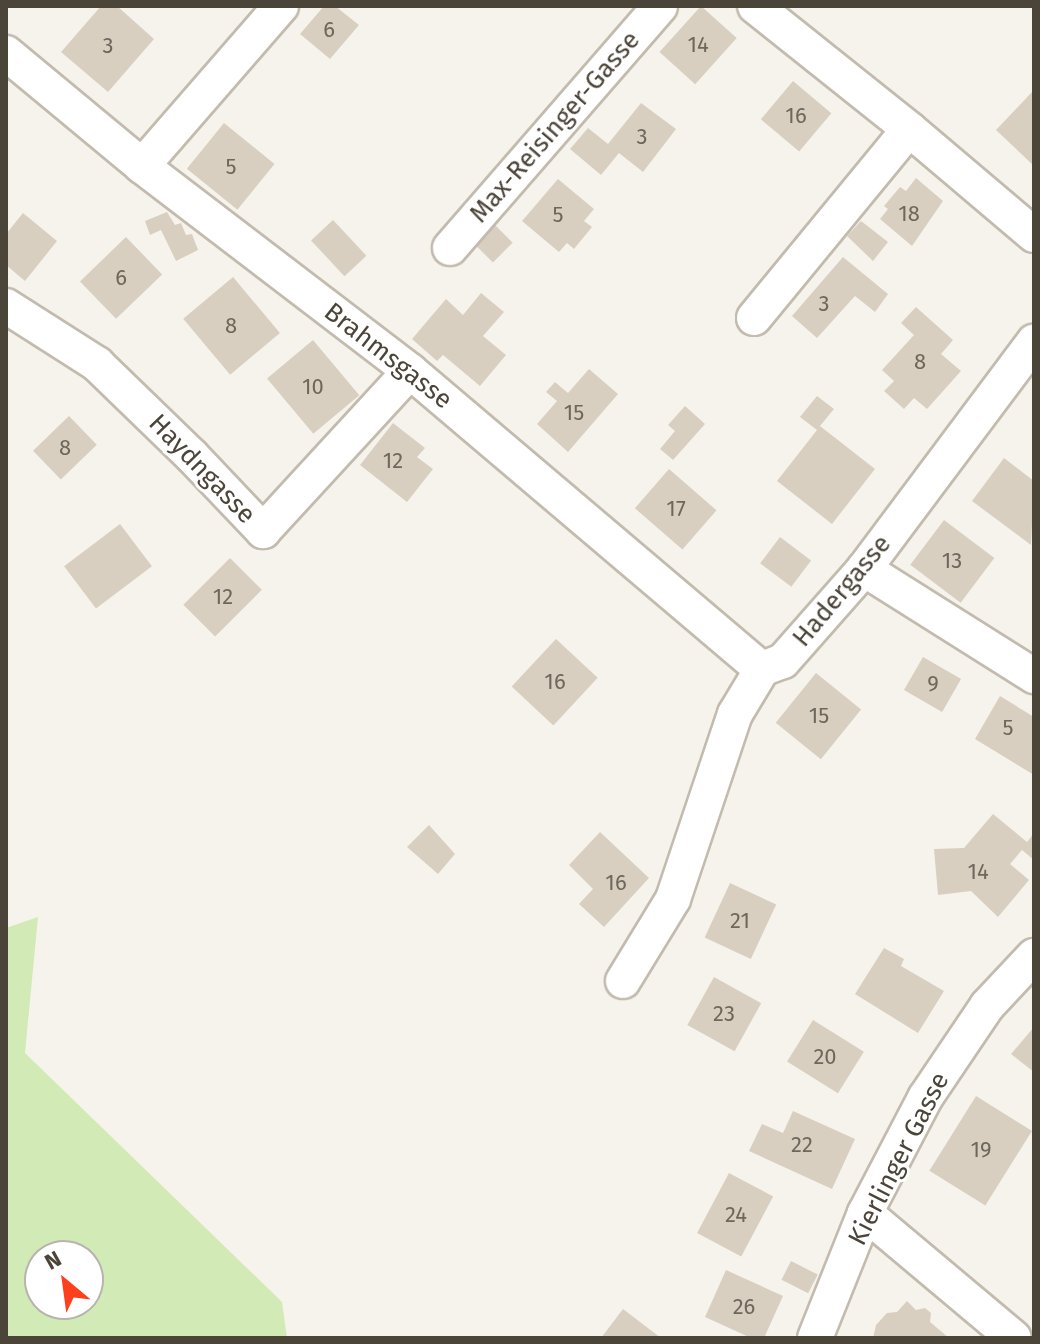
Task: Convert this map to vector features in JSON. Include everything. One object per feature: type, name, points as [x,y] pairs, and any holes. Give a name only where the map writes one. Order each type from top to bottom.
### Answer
[{"type":"street","points":[[142,166],[281,6]]},
{"type":"street","name":"Max-Reisinger-Gasse","points":[[450,248],[660,6]]},
{"type":"street","points":[[755,6],[909,129],[1034,235]]},
{"type":"street","name":"Brahmsgasse","points":[[6,53],[142,166],[410,371],[762,669]]},
{"type":"street","points":[[754,318],[909,129]]},
{"type":"street","name":"Haydngasse","points":[[6,306],[97,364],[191,455],[263,531],[410,371]]},
{"type":"street","name":"Hadergasse","points":[[623,981],[673,899],[735,714],[762,669],[783,661],[864,569],[1034,342]]},
{"type":"street","points":[[864,569],[1034,676]]},
{"type":"street","name":"Kierlinger Gasse","points":[[815,1338],[865,1213],[925,1098],[987,1006],[1034,956]]},
{"type":"street","points":[[865,1213],[1014,1338]]},
{"type":"green space","points":[[38,917],[25,1053],[282,1302],[287,1338],[6,1338],[6,928]]},
{"type":"building","points":[[101,6],[117,6],[154,39],[108,92],[61,52]]},
{"type":"building","points":[[324,6],[335,6],[359,25],[330,59],[300,34]]},
{"type":"building","points":[[701,6],[737,38],[695,84],[660,52]]},
{"type":"building","points":[[793,81],[831,113],[799,151],[761,119]]},
{"type":"building","points":[[1032,92],[1034,95],[1034,166],[996,130]]},
{"type":"building","points":[[641,103],[676,129],[643,172],[619,153],[601,175],[570,149],[588,128],[608,144]]},
{"type":"building","points":[[224,123],[275,164],[237,210],[187,169]]},
{"type":"building","points":[[916,178],[943,201],[912,246],[880,219],[888,209],[884,206],[900,187],[906,191]]},
{"type":"building","points":[[558,179],[594,209],[584,221],[592,227],[574,249],[567,243],[559,252],[522,221]]},
{"type":"building","points":[[167,212],[175,225],[181,223],[186,235],[192,234],[198,250],[176,261],[161,230],[150,235],[145,221]]},
{"type":"building","points":[[23,213],[57,241],[25,281],[6,265],[6,234]]},
{"type":"building","points":[[333,220],[366,256],[344,276],[311,240]]},
{"type":"building","points":[[861,221],[888,242],[873,261],[847,236]]},
{"type":"building","points":[[495,225],[513,243],[493,262],[475,245]]},
{"type":"building","points":[[126,237],[162,274],[116,319],[80,281]]},
{"type":"building","points":[[843,257],[888,294],[875,312],[855,296],[817,338],[792,316]]},
{"type":"building","points":[[233,277],[280,333],[230,375],[183,319]]},
{"type":"building","points":[[481,293],[504,312],[483,336],[506,355],[480,386],[443,355],[437,361],[412,339],[446,299],[463,315]]},
{"type":"building","points":[[916,307],[953,340],[941,354],[961,371],[927,409],[914,398],[904,409],[884,391],[894,381],[882,370],[914,335],[901,323]]},
{"type":"building","points":[[313,340],[359,395],[313,434],[267,379]]},
{"type":"building","points":[[589,369],[618,394],[568,452],[537,424],[557,401],[546,392],[555,382],[568,393]]},
{"type":"building","points":[[817,396],[834,409],[820,426],[875,469],[832,524],[777,481],[817,430],[800,417]]},
{"type":"building","points":[[685,406],[705,424],[673,460],[660,449],[675,431],[668,425]]},
{"type":"building","points":[[69,416],[97,445],[61,480],[33,451]]},
{"type":"building","points":[[393,423],[425,448],[417,457],[433,469],[407,502],[360,465]]},
{"type":"building","points":[[1004,458],[1034,481],[1031,545],[972,501]]},
{"type":"building","points":[[669,469],[717,510],[682,550],[635,508]]},
{"type":"building","points":[[944,520],[994,558],[961,603],[910,565]]},
{"type":"building","points":[[120,524],[152,566],[96,608],[64,566]]},
{"type":"building","points":[[780,537],[811,560],[791,587],[760,563]]},
{"type":"building","points":[[230,558],[262,590],[215,636],[183,605]]},
{"type":"building","points":[[556,639],[598,678],[553,725],[512,687]]},
{"type":"building","points":[[923,657],[961,679],[942,712],[904,690]]},
{"type":"building","points":[[816,673],[861,710],[821,759],[776,723]]},
{"type":"building","points":[[1000,696],[1034,717],[1034,775],[975,739]]},
{"type":"building","points":[[993,814],[1027,842],[1034,833],[1034,860],[1022,850],[1010,864],[1029,880],[998,917],[971,891],[938,895],[934,849],[964,848]]},
{"type":"building","points":[[429,825],[455,854],[438,874],[407,847]]},
{"type":"building","points":[[600,832],[649,878],[604,927],[579,904],[593,889],[569,865]]},
{"type":"building","points":[[730,883],[776,905],[751,959],[705,937]]},
{"type":"building","points":[[884,948],[904,959],[901,966],[944,991],[918,1033],[855,994]]},
{"type":"building","points":[[714,977],[761,1003],[735,1051],[687,1025]]},
{"type":"building","points":[[813,1020],[864,1052],[838,1093],[787,1062]]},
{"type":"building","points":[[1034,1027],[1034,1072],[1011,1054]]},
{"type":"building","points":[[976,1096],[1032,1131],[985,1206],[929,1171]]},
{"type":"building","points":[[793,1111],[855,1139],[832,1189],[749,1151],[762,1124],[783,1133]]},
{"type":"building","points":[[729,1173],[773,1196],[741,1257],[697,1233]]},
{"type":"building","points":[[791,1261],[818,1275],[808,1293],[781,1280]]},
{"type":"building","points":[[726,1270],[783,1296],[764,1338],[751,1338],[705,1317]]},
{"type":"building","points":[[907,1301],[916,1310],[925,1308],[931,1313],[930,1322],[949,1338],[873,1338],[876,1325],[887,1313],[897,1312]]},
{"type":"building","points":[[623,1309],[661,1338],[601,1338]]}]
